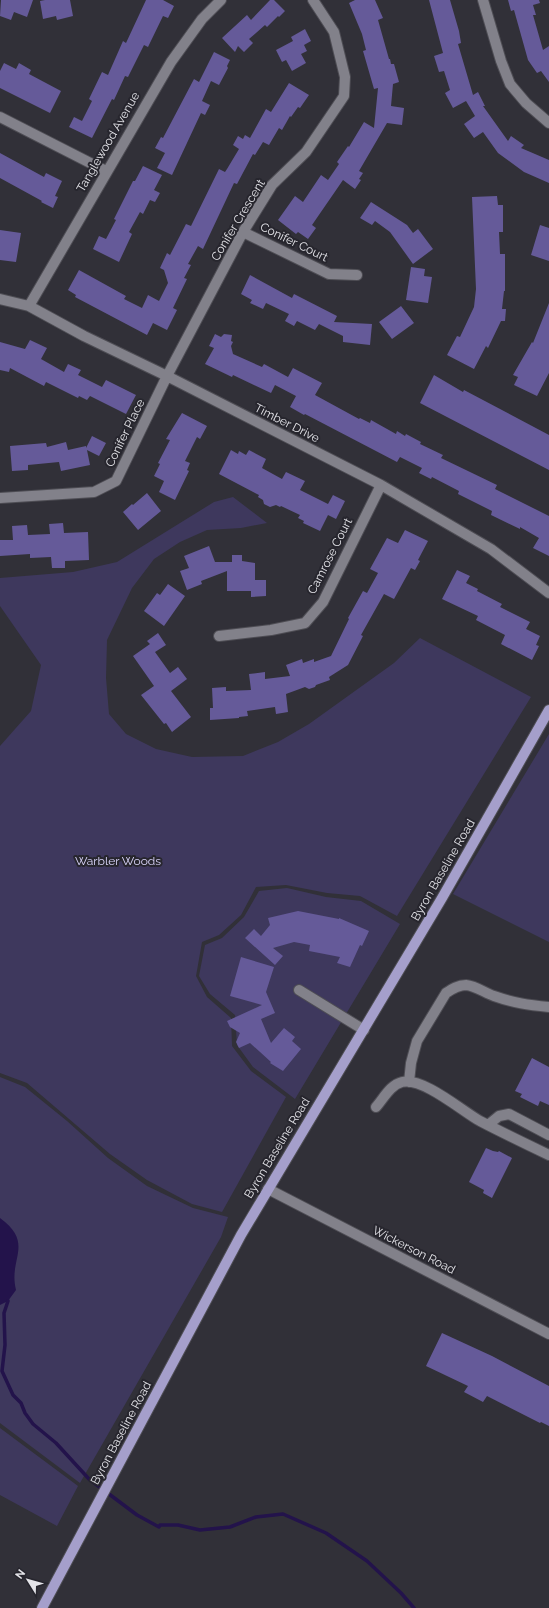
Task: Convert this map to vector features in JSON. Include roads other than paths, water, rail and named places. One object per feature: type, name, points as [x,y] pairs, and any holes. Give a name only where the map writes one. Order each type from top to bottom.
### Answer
[{"type":"main road","name":"Byron Baseline Road","points":[[42,1608],[241,1235],[442,898],[549,710]]},
{"type":"street","name":"Tanglewood Avenue","points":[[29,306],[106,171],[171,62],[202,19],[221,0]]},
{"type":"street","name":"Conifer Crescent","points":[[167,376],[243,232],[272,184],[306,152],[344,96],[345,77],[334,32],[312,0]]},
{"type":"street","points":[[483,0],[501,61],[510,84],[526,103],[549,123]]},
{"type":"street","points":[[0,117],[106,171]]},
{"type":"street","name":"Conifer Court","points":[[243,232],[329,274],[357,275]]},
{"type":"street","name":"Timber Drive","points":[[0,299],[29,306],[84,336],[167,376],[380,485],[491,549],[549,593]]},
{"type":"street","name":"Conifer Place","points":[[0,498],[94,492],[116,481],[167,376]]},
{"type":"street","name":"Camrose Court","points":[[220,636],[271,630],[305,623],[322,602],[380,485]]},
{"type":"street","points":[[409,1082],[411,1063],[417,1041],[446,993],[453,988],[464,985],[474,987],[492,995],[523,1005],[549,1007]]},
{"type":"street","points":[[299,990],[364,1030]]},
{"type":"street","points":[[376,1107],[392,1086],[403,1082],[414,1082],[444,1097],[488,1125],[549,1155]]},
{"type":"street","points":[[488,1125],[499,1116],[510,1114],[549,1135]]},
{"type":"street","name":"Wickerson Road","points":[[268,1189],[549,1334]]},
{"type":"waterway","points":[[8,1301],[4,1313],[5,1345],[2,1371],[13,1395],[21,1403],[25,1413],[33,1424],[56,1443],[89,1479],[137,1515],[159,1527],[160,1525],[178,1525],[200,1530],[230,1527],[256,1517],[283,1514],[326,1533],[367,1561],[401,1593],[414,1608]]},
{"type":"park label","name":"Warbler Woods","points":[[118,861]]}]
